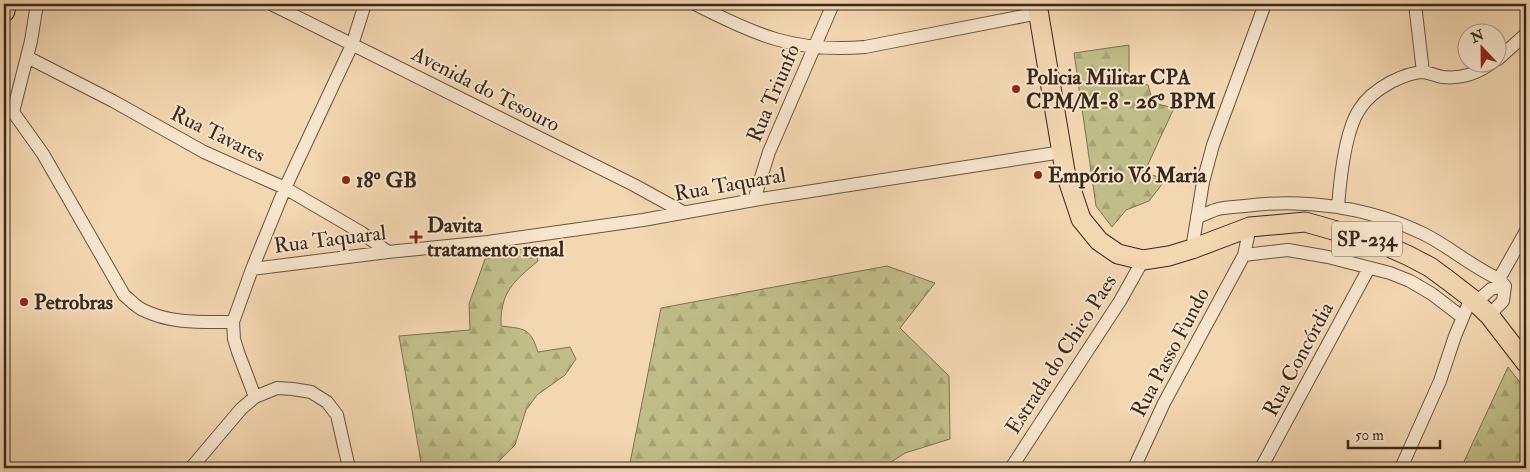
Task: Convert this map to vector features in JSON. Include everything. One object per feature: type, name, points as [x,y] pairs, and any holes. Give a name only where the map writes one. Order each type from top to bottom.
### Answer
[{"type":"highway","points":[[4,12],[5,4]]},
{"type":"main road","name":"SP-234","points":[[1038,9],[1067,178],[1081,219],[1099,241],[1118,254],[1143,260],[1169,256],[1192,249],[1250,227],[1305,222],[1380,243],[1430,267],[1479,305],[1526,363]]},
{"type":"street","points":[[36,4],[27,57],[8,108],[26,128],[59,180],[94,245],[124,295],[141,310],[159,317],[186,322],[233,322],[234,339],[255,397]]},
{"type":"street","name":"Avenida do Tesouro","points":[[271,4],[634,185],[683,212]]},
{"type":"street","points":[[252,269],[285,188],[352,45],[365,4]]},
{"type":"street","points":[[695,4],[729,22],[768,38],[813,48],[839,49],[865,47],[1038,9]]},
{"type":"street","name":"Rua Triunfo","points":[[754,200],[769,152],[833,4]]},
{"type":"street","points":[[1192,249],[1203,182],[1213,145],[1265,4]]},
{"type":"street","points":[[1415,4],[1423,72]]},
{"type":"street","points":[[1508,50],[1526,34]]},
{"type":"street","name":"Rua Tavares","points":[[27,57],[113,101],[204,152],[285,188],[362,233],[388,252]]},
{"type":"street","points":[[1338,207],[1351,128],[1358,111],[1368,98],[1382,87],[1403,76],[1423,72],[1458,78],[1477,72]]},
{"type":"street","name":"Rua Taquaral","points":[[233,322],[252,269],[488,242],[643,220],[754,200],[1062,152]]},
{"type":"street","points":[[1197,217],[1218,209],[1253,205],[1298,204],[1338,207],[1386,219],[1437,240],[1470,261],[1483,272],[1502,282]]},
{"type":"street","name":"Rua Passo Fundo","points":[[1134,468],[1164,403],[1244,255],[1250,227]]},
{"type":"street","points":[[1479,305],[1503,301],[1502,282],[1526,231]]},
{"type":"street","points":[[1244,255],[1288,250],[1328,257],[1390,272],[1432,294],[1462,317]]},
{"type":"street","name":"Estrada do Chico Paes","points":[[1011,468],[1120,301],[1143,260]]},
{"type":"street","name":"Rua Concórdia","points":[[1261,468],[1369,268]]},
{"type":"street","points":[[1401,468],[1440,382],[1462,317],[1479,305],[1491,289],[1502,282]]},
{"type":"street","points":[[190,468],[241,409],[255,397],[277,388],[311,392],[327,402],[337,415],[349,468]]},
{"type":"green space","points":[[1129,45],[1129,83],[1148,85],[1153,103],[1174,108],[1144,173],[1166,179],[1149,201],[1126,210],[1112,227],[1096,206],[1074,53]]},
{"type":"green space","points":[[522,249],[535,250],[538,261],[515,281],[510,288],[503,304],[501,326],[525,331],[532,338],[538,352],[570,347],[576,359],[565,375],[537,395],[526,410],[515,445],[498,462],[475,468],[422,468],[399,336],[470,330],[469,304],[485,259]]},
{"type":"green space","points":[[887,266],[935,283],[900,328],[949,376],[950,439],[905,453],[882,468],[629,468],[661,308]]},
{"type":"green space","points":[[1508,367],[1526,390],[1526,468],[1461,468]]},
{"type":"place","name":"Policia Militar CPA CPM/M-8 - 26º BPM","points":[[1016,89]]},
{"type":"place","name":"Empório Vó Maria","points":[[1038,175]]},
{"type":"place","name":"18º GB","points":[[346,180]]},
{"type":"place","name":"Davita tratamento renal","points":[[416,237]]},
{"type":"place","name":"Petrobras","points":[[24,302]]}]
